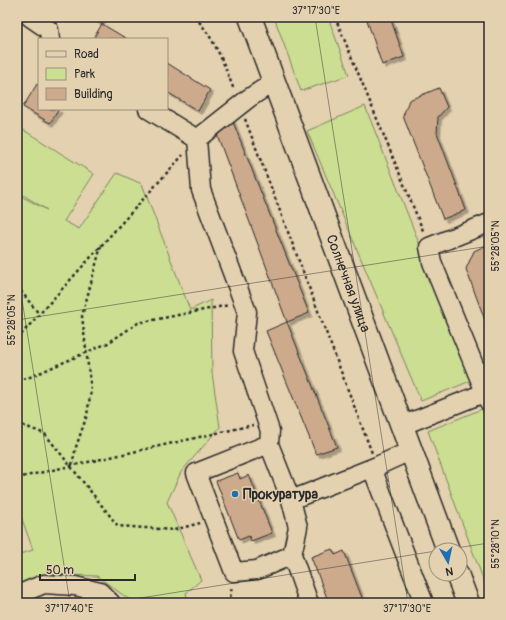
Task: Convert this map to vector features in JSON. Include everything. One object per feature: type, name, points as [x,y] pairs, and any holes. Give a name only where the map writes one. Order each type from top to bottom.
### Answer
[{"type":"main road","name":"Солнечная улица","points":[[250,17],[445,542]]},
{"type":"main road","points":[[460,582],[468,603]]},
{"type":"lane","points":[[30,17],[49,30],[50,38]]},
{"type":"lane","points":[[197,139],[274,82]]},
{"type":"lane","points":[[150,110],[197,139]]},
{"type":"lane","points":[[197,139],[201,190],[247,312],[243,351],[270,431],[269,444],[291,500],[298,527],[292,555],[309,603]]},
{"type":"lane","points":[[401,426],[488,395],[432,262],[429,247],[489,223]]},
{"type":"lane","points":[[269,444],[196,473],[234,572],[257,570],[292,555]]},
{"type":"lane","points":[[291,500],[410,451]]},
{"type":"lane","points":[[374,467],[424,603]]},
{"type":"lane","points":[[17,594],[44,584],[75,586],[100,592],[111,603]]},
{"type":"path","points":[[195,17],[219,50],[374,467]]},
{"type":"path","points":[[335,17],[429,247]]},
{"type":"path","points":[[17,339],[197,139]]},
{"type":"path","points":[[72,466],[76,447],[87,414],[92,390],[82,316],[102,245]]},
{"type":"path","points":[[17,286],[39,314]]},
{"type":"path","points":[[17,380],[30,377],[108,343],[138,323],[243,302]]},
{"type":"path","points":[[17,478],[267,422]]},
{"type":"path","points":[[17,423],[45,434],[72,466],[118,526],[174,530],[214,519]]},
{"type":"green space","points":[[274,17],[328,17],[349,75],[301,91]]},
{"type":"green space","points":[[365,106],[473,380],[421,401],[307,131]]},
{"type":"green space","points":[[17,126],[94,174],[64,221],[79,229],[117,173],[142,184],[190,310],[211,300],[212,373],[220,427],[181,472],[167,502],[201,580],[186,593],[188,603],[134,603],[97,576],[42,574],[17,585],[17,555],[33,550],[17,505],[17,194],[47,210],[17,191]]},
{"type":"green space","points":[[482,409],[489,432],[489,595],[428,431]]},
{"type":"building","points":[[90,17],[103,17],[100,23]]},
{"type":"building","points":[[366,17],[390,17],[404,57],[382,65]]},
{"type":"building","points":[[102,24],[125,38],[94,38]]},
{"type":"building","points":[[168,64],[210,90],[198,111],[168,93]]},
{"type":"building","points":[[37,84],[38,110],[58,110],[50,123],[23,107]]},
{"type":"building","points":[[439,88],[447,107],[438,117],[437,133],[466,210],[443,219],[403,116],[409,100]]},
{"type":"building","points":[[231,117],[309,313],[287,322],[213,124]]},
{"type":"building","points":[[489,244],[489,331],[466,269],[474,251]]},
{"type":"building","points":[[287,322],[337,447],[316,454],[266,331]]},
{"type":"building","points":[[238,473],[240,479],[249,475],[272,533],[251,541],[249,536],[239,540],[216,481]]},
{"type":"building","points":[[332,549],[335,555],[344,551],[364,603],[329,603],[311,557]]},
{"type":"building","points":[[57,598],[58,603],[44,603]]},
{"type":"building","points":[[284,599],[285,603],[271,603]]},
{"type":"place","name":"Прокуратура","points":[[235,494]]}]
